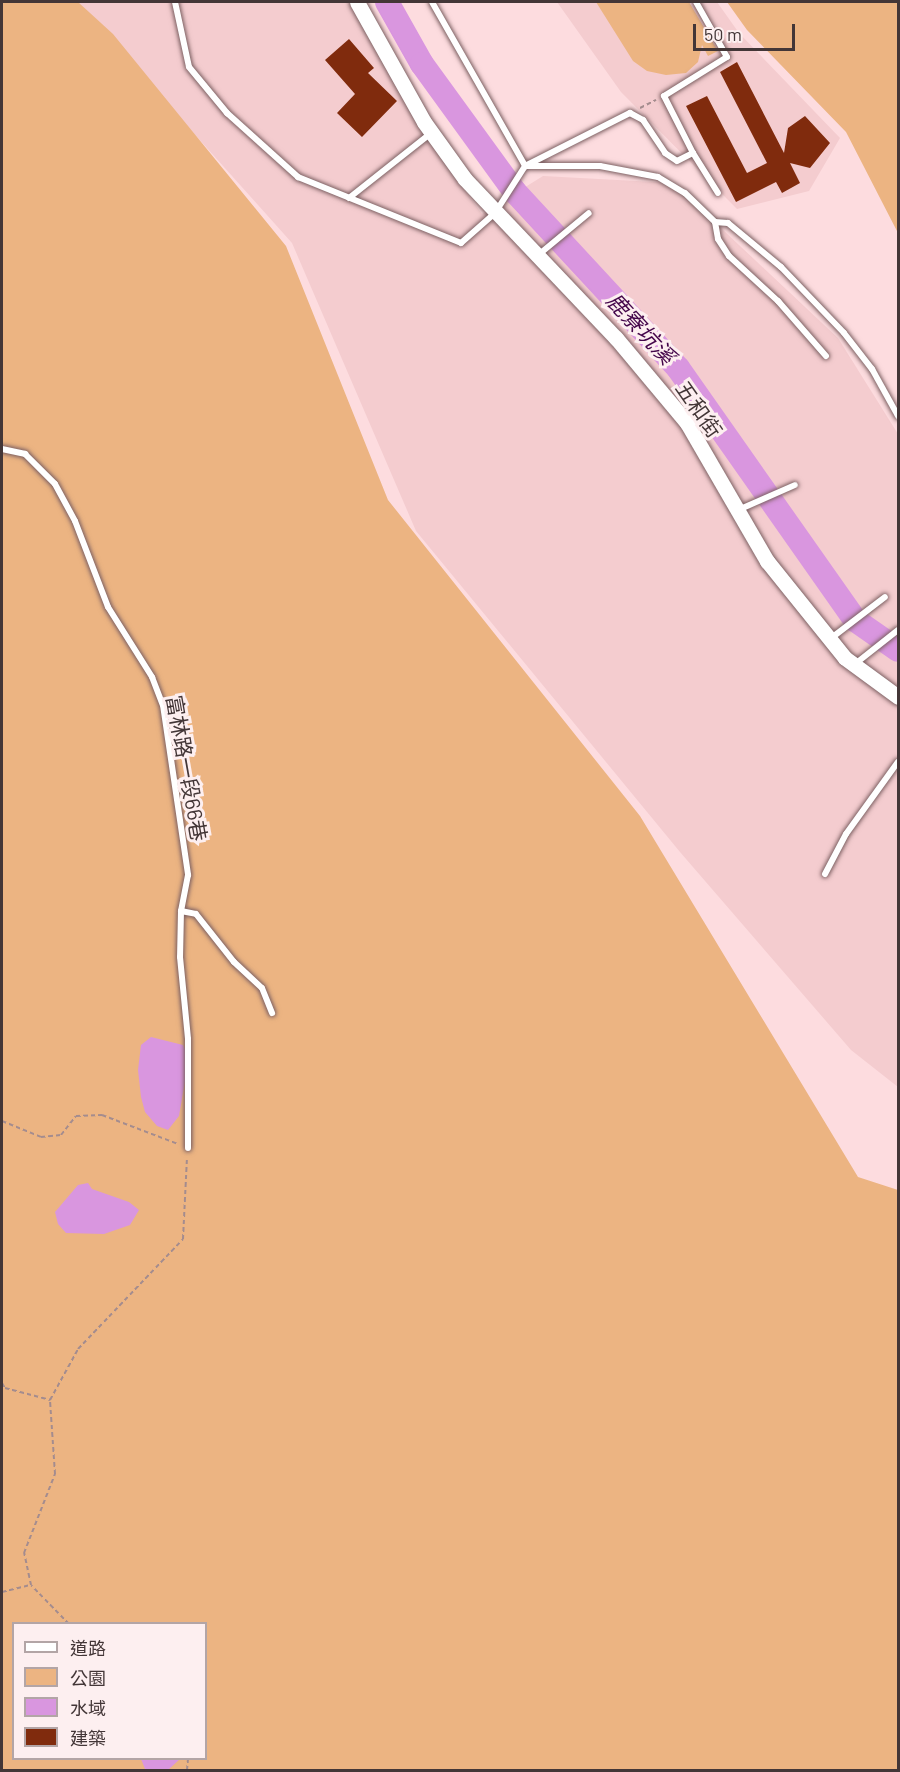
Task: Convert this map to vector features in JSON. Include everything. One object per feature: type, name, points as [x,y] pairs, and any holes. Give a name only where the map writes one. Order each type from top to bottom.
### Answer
[{"type":"street","name":"五和街","points":[[357,2],[431,133],[495,213],[616,338],[687,423],[767,561],[845,658],[898,697]]},
{"type":"lane","points":[[175,2],[189,67],[227,113],[298,177],[461,243],[495,213],[525,166],[630,114],[643,120],[665,153],[677,160],[693,153]]},
{"type":"lane","points":[[432,2],[525,166]]},
{"type":"lane","points":[[696,2],[726,57],[664,96],[693,153],[718,193]]},
{"type":"lane","points":[[349,198],[431,133]]},
{"type":"lane","points":[[525,166],[600,166],[658,177],[685,193],[715,222],[718,239],[729,256],[778,301],[826,356]]},
{"type":"lane","points":[[537,256],[589,213]]},
{"type":"lane","points":[[715,222],[728,223],[781,267],[813,300],[872,369],[898,416]]},
{"type":"lane","name":"富林路一段66巷","points":[[2,449],[25,454],[55,484],[75,521],[108,607],[152,676],[163,705],[188,875],[181,911],[180,957],[188,1039],[188,1148]]},
{"type":"lane","points":[[738,510],[795,485]]},
{"type":"lane","points":[[830,639],[885,597]]},
{"type":"lane","points":[[855,664],[898,630]]},
{"type":"lane","points":[[825,874],[846,834],[898,762]]},
{"type":"lane","points":[[181,911],[196,914],[234,962],[262,988],[272,1013]]},
{"type":"path","points":[[630,114],[664,96]]},
{"type":"path","points":[[2,1121],[41,1137],[61,1135],[76,1116],[102,1115],[188,1148],[183,1239],[78,1349],[50,1400],[55,1474],[24,1553],[31,1585],[68,1622]]},
{"type":"path","points":[[2,1383],[5,1388],[50,1400]]},
{"type":"path","points":[[2,1592],[31,1585]]},
{"type":"shaded area","points":[[76,2],[349,2],[419,128],[482,214],[543,176],[673,183],[838,338],[898,434],[898,1087],[851,1050],[680,852],[416,531],[292,243]]},
{"type":"shaded area","points":[[557,2],[717,2],[739,33],[840,138],[809,191],[737,209],[621,92]]},
{"type":"green space","points":[[2,2],[78,2],[113,34],[286,246],[388,500],[640,816],[858,1177],[898,1190],[898,1770],[2,1770]]},
{"type":"green space","points":[[596,2],[689,2],[718,51],[708,56],[702,45],[698,62],[686,73],[666,75],[647,71],[633,61]]},
{"type":"green space","points":[[727,2],[898,2],[898,233],[846,132],[747,30]]},
{"type":"water","points":[[151,1037],[183,1045],[189,1058],[179,1116],[168,1130],[157,1126],[145,1112],[141,1097],[138,1070],[141,1045]]},
{"type":"water","points":[[88,1183],[92,1189],[129,1202],[139,1210],[130,1225],[104,1234],[66,1233],[58,1224],[55,1212],[78,1185]]},
{"type":"water","points":[[141,1760],[179,1760],[168,1770],[145,1769]]},
{"type":"building","points":[[349,39],[374,68],[368,73],[397,101],[362,137],[337,113],[355,94],[325,60]]},
{"type":"building","points":[[737,62],[784,153],[788,128],[805,116],[830,143],[810,168],[790,163],[800,183],[782,193],[776,182],[736,202],[686,106],[707,96],[747,173],[767,163],[720,72]]},
{"type":"waterway","name":"鹿寮坑溪","points":[[387,2],[422,64],[515,192],[678,368],[855,620],[898,650]]}]
